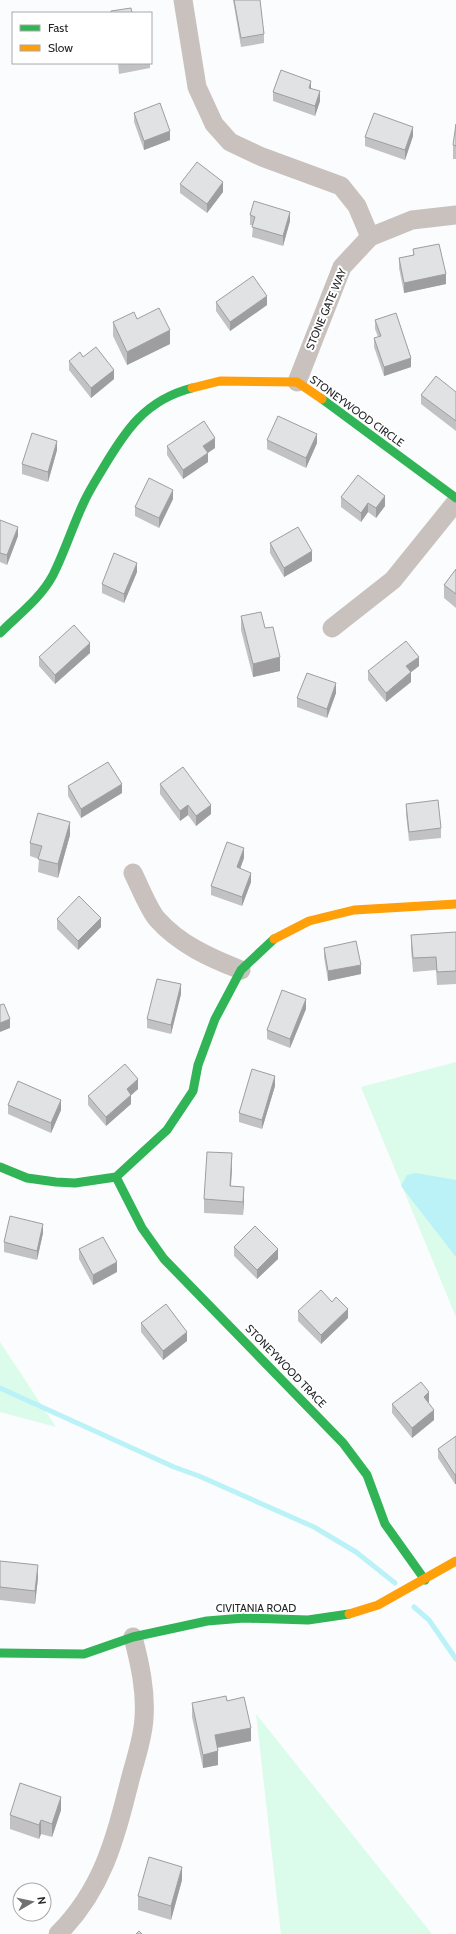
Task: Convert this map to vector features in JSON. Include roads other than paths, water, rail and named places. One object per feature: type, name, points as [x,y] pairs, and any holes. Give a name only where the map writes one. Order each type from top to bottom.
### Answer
[{"type":"street","points":[[184,0],[197,87],[214,124],[230,142],[262,157],[341,186],[357,206],[370,237]]},
{"type":"street","name":"STONE GATE WAY","points":[[296,382],[342,267],[370,237],[412,220],[456,215]]},
{"type":"street","name":"STONEYWOOD CIRCLE","points":[[0,633],[41,593],[53,575],[85,500],[120,439],[133,422],[170,396],[188,389],[220,381],[296,382],[326,402],[456,498]]},
{"type":"street","points":[[332,628],[393,580],[456,502]]},
{"type":"street","points":[[133,873],[156,918],[167,929],[179,939],[211,958],[241,970]]},
{"type":"street","points":[[0,1167],[27,1178],[56,1182],[75,1183],[116,1177],[167,1130],[193,1091],[198,1065],[215,1019],[241,970],[272,940],[309,922],[354,910],[456,904]]},
{"type":"street","name":"STONEYWOOD TRACE","points":[[116,1177],[142,1228],[164,1259],[343,1442],[367,1475],[385,1524],[425,1580]]},
{"type":"street","name":"CIVITANIA ROAD","points":[[0,1653],[84,1654],[133,1637],[207,1621],[244,1618],[308,1620],[334,1617],[378,1605],[425,1580],[456,1561]]},
{"type":"street","points":[[58,1934],[82,1907],[105,1867],[139,1745],[144,1719],[144,1695],[140,1664],[133,1637]]},
{"type":"water","points":[[416,1173],[456,1180],[456,1257],[401,1186],[407,1175]]},
{"type":"waterway","points":[[0,1388],[174,1467],[199,1476],[314,1527],[356,1552],[395,1583]]},
{"type":"waterway","points":[[414,1607],[429,1620],[456,1659]]}]
